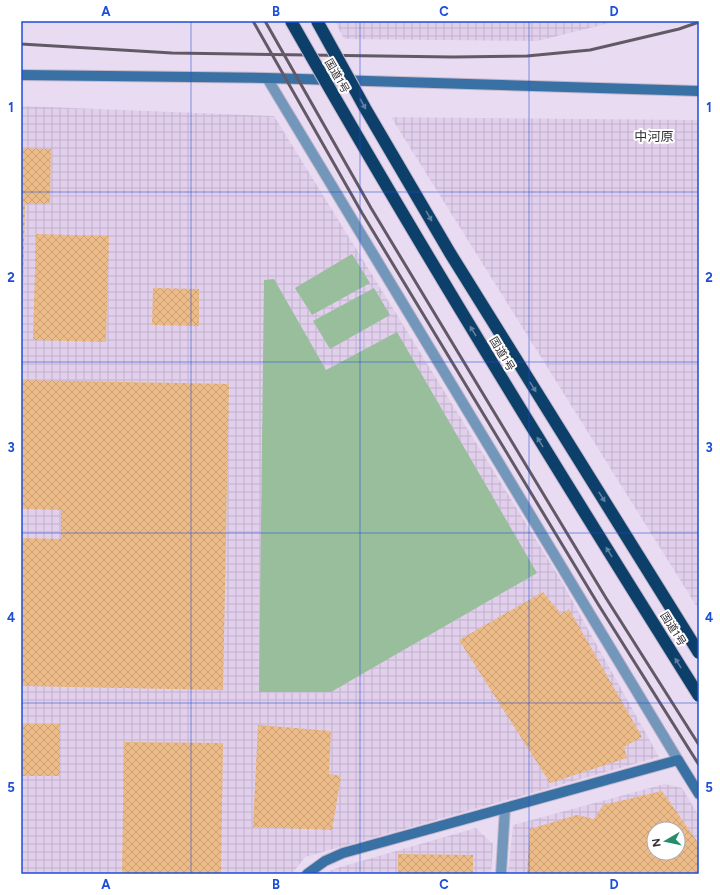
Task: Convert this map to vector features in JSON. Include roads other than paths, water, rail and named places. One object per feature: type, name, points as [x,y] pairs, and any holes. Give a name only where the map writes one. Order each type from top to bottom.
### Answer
[{"type":"highway","name":"国道1号","points":[[291,21],[435,269],[555,466],[699,696]]},
{"type":"highway","name":"国道1号","points":[[317,21],[365,108],[450,254],[699,653]]},
{"type":"street","points":[[21,75],[267,78],[699,92]]},
{"type":"street","points":[[267,78],[699,794]]},
{"type":"street","points":[[307,874],[325,861],[343,853],[678,760]]},
{"type":"street","points":[[501,874],[505,808]]},
{"type":"railway","points":[[253,21],[362,213],[598,604],[699,765]]},
{"type":"railway","points":[[265,21],[371,208],[606,598],[699,745]]},
{"type":"railway","points":[[21,44],[172,53],[453,57],[527,56],[590,50],[679,29],[699,22]]},
{"type":"district","name":"中河原","points":[[654,136]]}]
